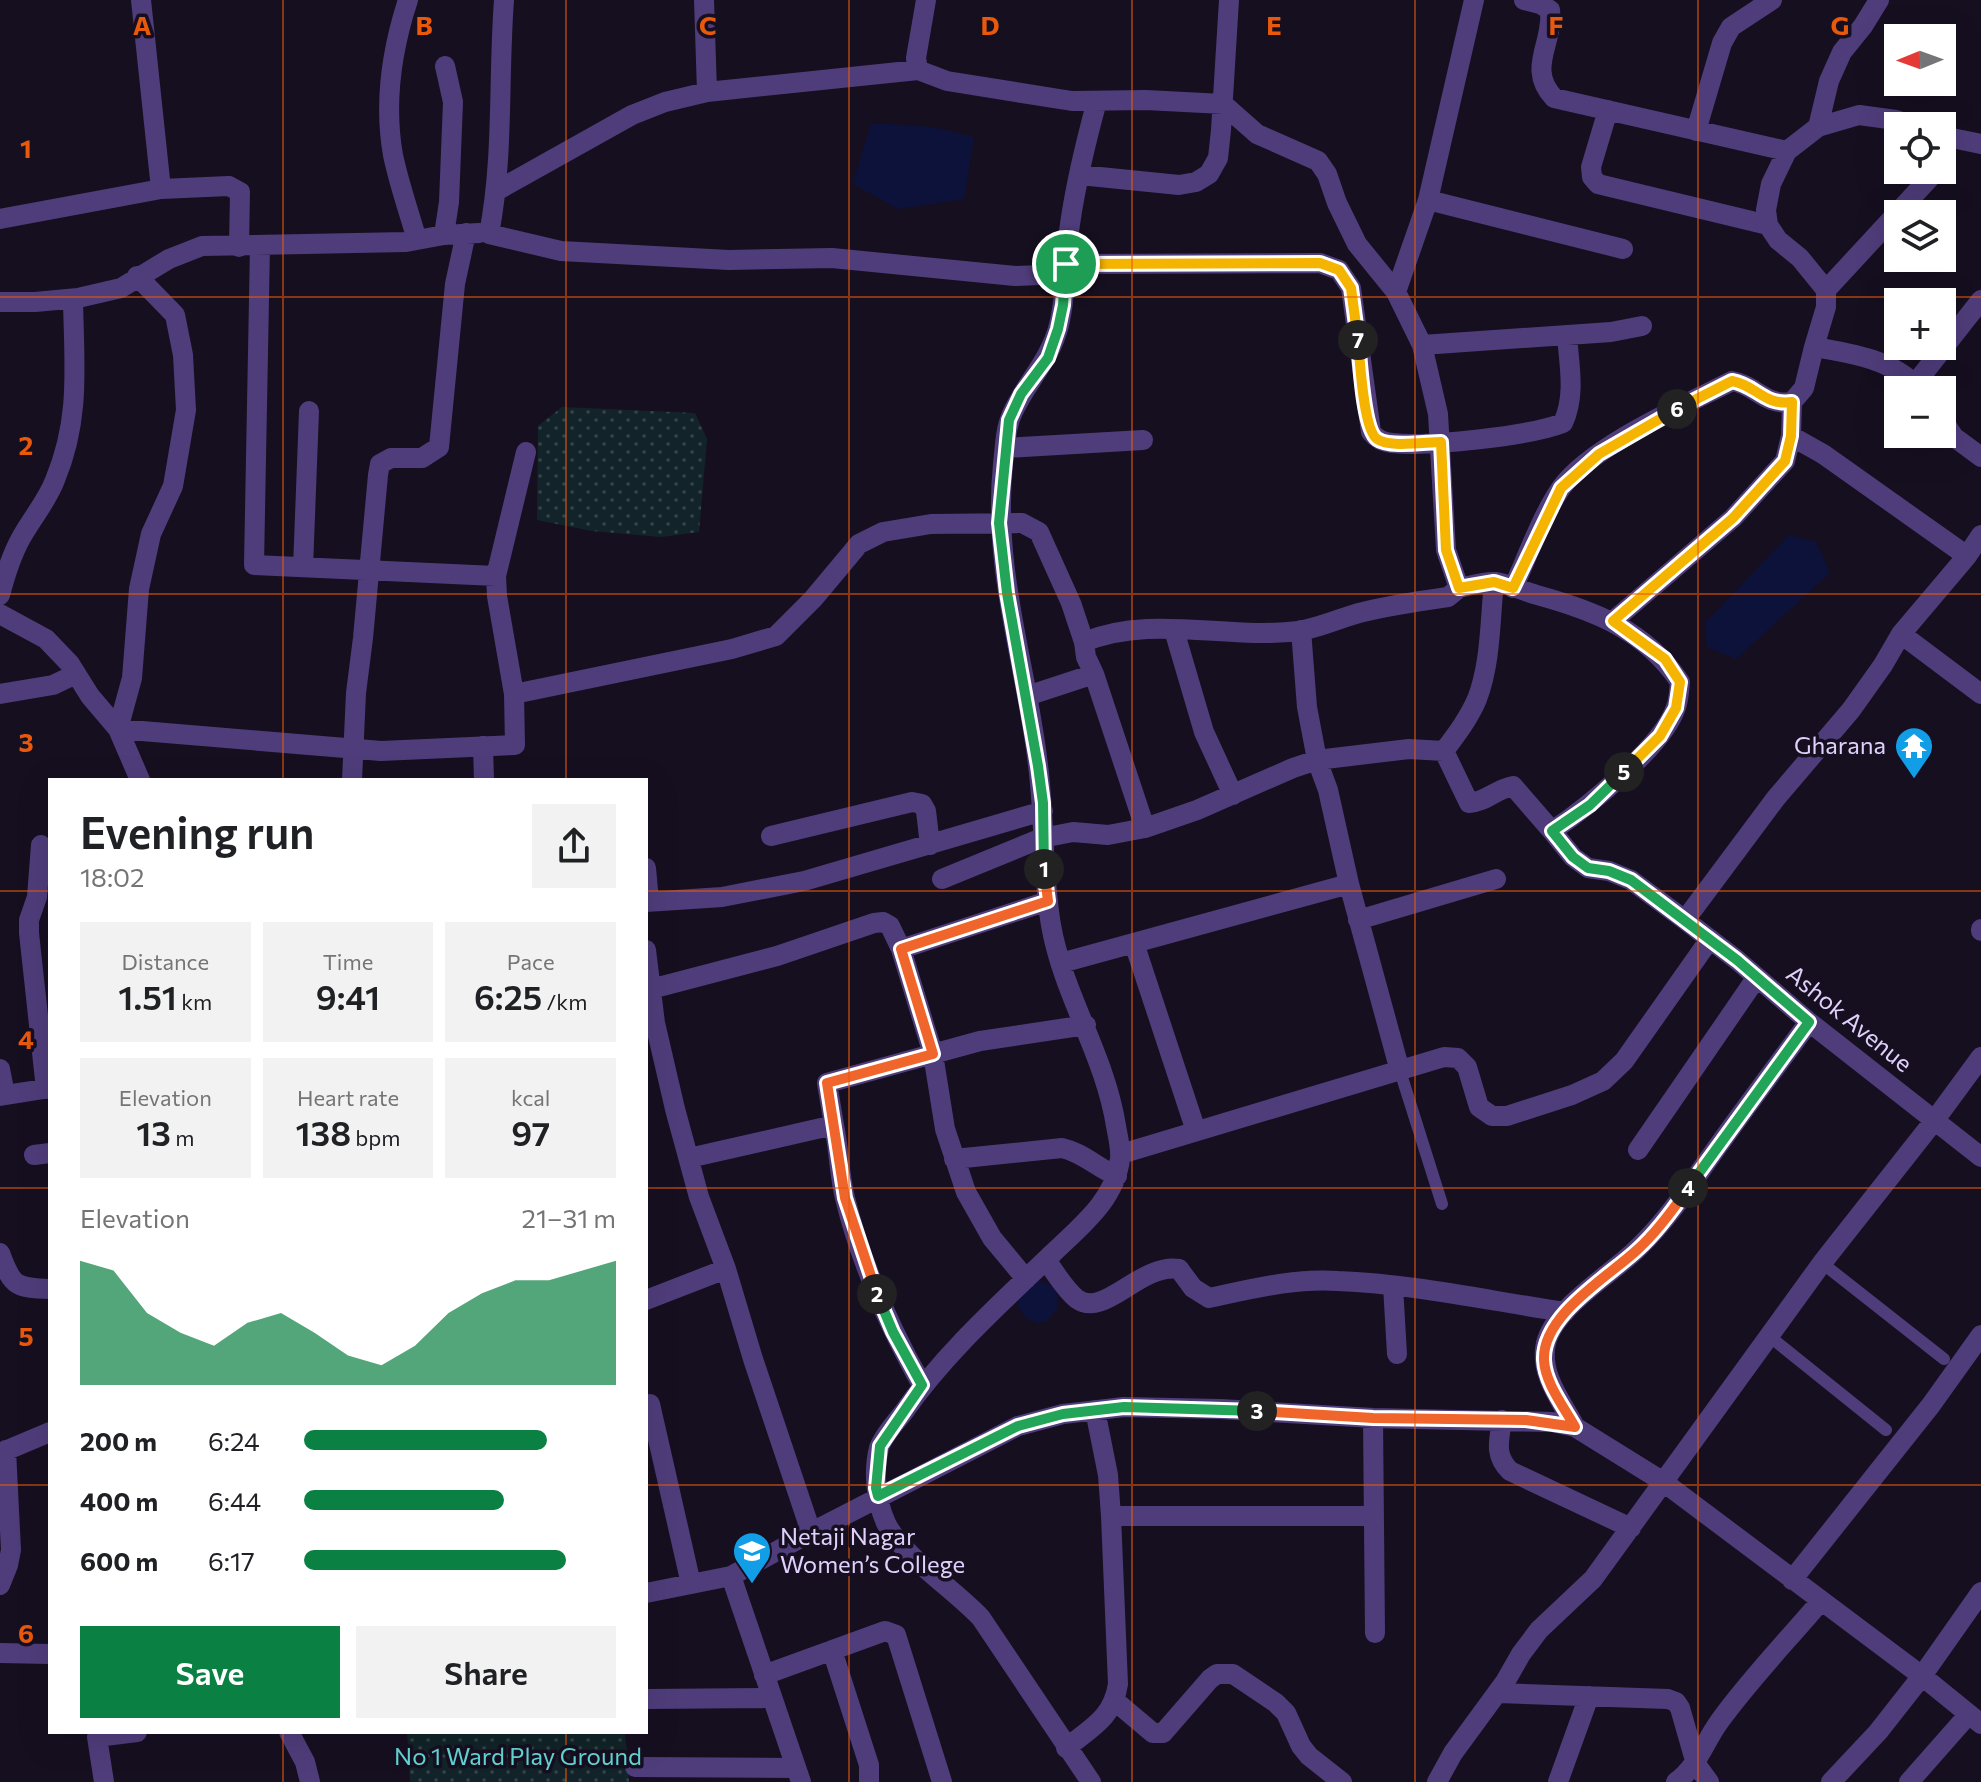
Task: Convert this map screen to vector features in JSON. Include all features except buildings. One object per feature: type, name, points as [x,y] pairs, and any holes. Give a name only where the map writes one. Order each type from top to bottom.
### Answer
[{"type":"street","points":[[141,0],[161,189]]},
{"type":"street","points":[[408,0],[393,52],[390,114],[393,155],[417,240]]},
{"type":"street","points":[[489,234],[498,190],[502,110],[499,54],[504,0]]},
{"type":"street","points":[[704,0],[707,92]]},
{"type":"street","points":[[918,70],[916,58],[926,0]]},
{"type":"street","points":[[1080,175],[1179,185],[1196,182],[1209,174],[1218,158],[1229,0]]},
{"type":"street","points":[[1396,292],[1428,200],[1474,0]]},
{"type":"street","points":[[1524,0],[1550,10],[1551,22],[1541,64],[1542,85],[1554,98],[1787,151]]},
{"type":"street","points":[[1696,131],[1722,43],[1731,27],[1772,0]]},
{"type":"street","points":[[1818,127],[1829,81],[1842,52],[1879,0]]},
{"type":"street","points":[[444,235],[449,202],[453,102],[445,66]]},
{"type":"street","points":[[498,190],[632,115],[665,102],[707,92],[918,70],[947,81],[1072,101],[1223,104],[1257,134],[1318,161],[1327,174],[1357,244],[1396,292],[1422,345],[1438,414],[1446,550],[1459,588]]},
{"type":"street","points":[[1091,1782],[981,1618],[960,1595],[906,1551],[887,1524],[876,1488],[880,1446],[922,1385],[962,1340],[1107,1197],[1117,1176],[1121,1154],[1112,1100],[1061,963],[1048,901],[1042,838],[1043,811],[1027,696],[1007,593],[999,523],[1009,420],[1021,394],[1048,358],[1058,329],[1070,225],[1097,101]]},
{"type":"street","points":[[1608,110],[1591,167],[1592,177],[1598,184],[1768,225]]},
{"type":"street","points":[[1613,621],[1733,518],[1785,461],[1791,436],[1792,402],[1804,388],[1826,307],[1826,290],[1800,258],[1778,240],[1768,225],[1766,210],[1771,184],[1787,151],[1818,127],[1859,115],[1884,118]]},
{"type":"street","points":[[1826,290],[1924,184]]},
{"type":"street","points":[[0,219],[161,189],[229,186],[240,192],[239,247]]},
{"type":"street","points":[[1428,200],[1623,249]]},
{"type":"street","points":[[352,778],[356,693],[370,571],[373,507],[380,464],[391,458],[422,458],[439,447],[455,284],[466,233]]},
{"type":"street","points":[[0,302],[73,299],[121,288],[137,276],[202,246],[417,240],[466,233],[489,234],[561,251],[729,260],[832,258],[1015,276],[1065,269],[1320,263],[1339,270],[1351,288],[1371,432],[1378,440],[1391,443],[1441,442],[1546,430],[1563,423],[1572,393],[1567,335]]},
{"type":"street","points":[[260,245],[254,565],[496,576]]},
{"type":"street","points":[[118,729],[132,678],[139,589],[151,534],[173,486],[186,410],[183,355],[175,315],[137,276]]},
{"type":"street","points":[[0,595],[21,538],[54,484],[69,443],[75,410],[73,299]]},
{"type":"street","points":[[1926,376],[1981,300]]},
{"type":"street","points":[[1422,345],[1611,332],[1642,326]]},
{"type":"street","points":[[1814,347],[1883,363],[1902,376]]},
{"type":"street","points":[[942,879],[1042,838],[1073,832],[1108,835],[1145,828],[1317,760],[1409,749],[1444,751],[1477,699],[1487,646],[1504,585],[1561,488],[1599,454],[1659,418],[1732,381],[1741,383],[1770,401],[1792,402]]},
{"type":"street","points":[[303,568],[309,411]]},
{"type":"street","points":[[1791,436],[1823,454],[1967,556]]},
{"type":"street","points":[[1956,438],[1981,457]]},
{"type":"street","points":[[1005,448],[1143,440]]},
{"type":"street","points":[[118,729],[381,751],[515,745],[514,694],[496,576],[526,452]]},
{"type":"street","points":[[514,694],[732,649],[776,636],[813,599],[859,544],[883,532],[931,524],[1022,523],[1039,532],[1071,603],[1086,657],[1145,828]]},
{"type":"street","points":[[1685,920],[1767,810],[1851,710],[1901,634],[1981,535]]},
{"type":"street","points":[[1084,642],[1120,630],[1142,627],[1252,634],[1301,630],[1361,612],[1448,597],[1459,588],[1504,585],[1579,606],[1613,621],[1665,659],[1680,682],[1676,708],[1660,736],[1590,805],[1552,831]]},
{"type":"street","points":[[0,614],[46,639],[70,664],[90,696],[118,729],[139,778]]},
{"type":"street","points":[[1174,630],[1204,732],[1233,795]]},
{"type":"street","points":[[1301,630],[1307,707],[1317,760],[1328,790],[1358,920],[1400,1071]]},
{"type":"street","points":[[1901,634],[1981,694]]},
{"type":"street","points":[[0,694],[53,685],[76,674]]},
{"type":"street","points":[[1027,696],[1094,674]]},
{"type":"street","points":[[483,746],[484,778]]},
{"type":"street","name":"Ashok Avenue","points":[[1444,751],[1469,803],[1481,802],[1501,788],[1513,786],[1573,857],[1588,868],[1609,871],[1631,880],[1710,939],[1809,1022],[1981,1157]]},
{"type":"street","points":[[771,836],[912,802],[922,804],[926,811],[930,845]]},
{"type":"street","points":[[648,902],[722,897],[804,881],[1043,811]]},
{"type":"street","points":[[0,1069],[2,1095],[48,1088],[29,933],[29,920],[37,897],[41,845]]},
{"type":"street","points":[[1358,920],[1496,879]]},
{"type":"street","points":[[1061,963],[1349,884]]},
{"type":"street","points":[[901,949],[1048,901]]},
{"type":"street","points":[[651,989],[777,956],[874,923],[883,922],[890,926],[901,949],[933,1054],[945,1129],[966,1192],[992,1238],[1026,1279]]},
{"type":"street","points":[[1121,1154],[1444,1057],[1458,1058],[1467,1067],[1479,1107],[1492,1116],[1507,1116],[1560,1100],[1603,1081],[1624,1061],[1710,939]]},
{"type":"street","points":[[1134,943],[1196,1131]]},
{"type":"street","points":[[648,966],[655,1023],[699,1197],[726,1269],[808,1523],[806,1535]]},
{"type":"street","points":[[1638,1150],[1757,977]]},
{"type":"street","points":[[1575,1427],[1547,1375],[1544,1358],[1547,1338],[1565,1312],[1605,1274],[1637,1250],[1668,1216],[1809,1022]]},
{"type":"street","points":[[922,1385],[893,1332],[852,1222],[840,1175],[827,1083],[980,1041],[1086,1025]]},
{"type":"street","points":[[1440,1781],[1453,1753],[1539,1630],[1593,1579],[1822,1263],[1981,1057]]},
{"type":"street","points":[[648,1078],[666,1071]]},
{"type":"street","points":[[689,1158],[834,1125]]},
{"type":"street","points":[[954,1159],[1062,1148],[1076,1151],[1101,1170],[1117,1176]]},
{"type":"street","points":[[0,1253],[9,1277],[16,1285],[48,1289]]},
{"type":"street","points":[[1046,1260],[1075,1298],[1086,1304],[1103,1302],[1165,1267],[1179,1269],[1193,1288],[1209,1298],[1278,1283],[1336,1280],[1565,1312]]},
{"type":"street","points":[[648,1299],[726,1269]]},
{"type":"street","points":[[1393,1286],[1397,1354]]},
{"type":"street","points":[[1792,1580],[1931,1405],[1981,1335]]},
{"type":"street","points":[[650,1404],[691,1584]]},
{"type":"street","points":[[648,1593],[731,1576],[878,1496],[1018,1426],[1063,1414],[1124,1407],[1206,1408],[1373,1418],[1552,1422],[1575,1427],[1662,1481],[1977,1718],[1909,1782]]},
{"type":"street","points":[[1066,1748],[1108,1714],[1115,1701],[1118,1684],[1108,1475],[1095,1410]]},
{"type":"street","points":[[1373,1418],[1375,1633]]},
{"type":"street","points":[[1502,1420],[1497,1447],[1500,1462],[1510,1471],[1631,1528]]},
{"type":"street","points":[[0,1585],[11,1550],[3,1452],[48,1433]]},
{"type":"street","points":[[1111,1516],[1373,1516]]},
{"type":"street","points":[[635,1767],[798,1775],[731,1576]]},
{"type":"street","points":[[1831,1782],[1878,1732],[1981,1592]]},
{"type":"street","points":[[1676,1782],[1696,1764],[1720,1721],[1820,1602]]},
{"type":"street","points":[[764,1675],[885,1631],[896,1635],[942,1782]]},
{"type":"street","points":[[832,1650],[869,1765],[869,1782]]},
{"type":"street","points":[[0,1653],[48,1654]]},
{"type":"street","points":[[1115,1701],[1153,1733],[1163,1733],[1210,1679],[1217,1674],[1233,1674],[1276,1703],[1292,1724],[1309,1756],[1342,1782]]},
{"type":"street","points":[[1497,1693],[1668,1699],[1676,1702],[1696,1764],[1709,1782]]},
{"type":"street","points":[[1558,1782],[1589,1696]]},
{"type":"street","points":[[648,1699],[772,1698]]},
{"type":"street","points":[[104,1782],[97,1737],[121,1734]]},
{"type":"street","points":[[290,1734],[301,1753],[310,1782]]},
{"type":"lane","points":[[1400,1071],[1442,1204]]},
{"type":"lane","points":[[1822,1263],[1944,1359]]},
{"type":"lane","points":[[1769,1336],[1886,1430]]},
{"type":"green space","points":[[562,407],[695,413],[707,439],[699,532],[661,537],[592,531],[537,520],[538,426]]},
{"type":"green space","name":"No 1 Ward Play Ground","points":[[407,1734],[625,1734],[629,1782],[410,1782]]},
{"type":"shaded area","points":[[871,123],[933,127],[974,137],[964,199],[898,209],[853,184]]},
{"type":"shaded area","points":[[1789,535],[1816,542],[1830,573],[1736,659],[1707,647],[1706,622]]},
{"type":"shaded area","points":[[1035,1279],[1053,1286],[1058,1308],[1047,1321],[1037,1323],[1028,1318],[1018,1305],[1018,1295]]},
{"type":"place","name":"Gharana","points":[[1914,780]]},
{"type":"place","name":"Netaji Nagar Women’s College","points":[[752,1585]]},
{"type":"route","points":[[1320,263],[1339,270],[1351,288],[1371,432],[1378,440],[1391,443],[1441,442],[1446,550],[1459,588],[1494,582],[1513,588],[1561,488],[1599,454],[1659,418],[1732,381],[1741,383],[1770,401],[1780,404],[1792,402],[1791,436],[1785,461],[1733,518],[1613,621],[1665,659],[1680,682],[1676,708],[1660,736],[1618,778],[1590,805],[1552,831],[1573,857],[1588,868],[1609,871],[1631,880],[1737,960],[1809,1022],[1668,1216],[1637,1250],[1605,1274],[1565,1312],[1547,1338],[1544,1358],[1547,1375],[1575,1427],[1526,1420],[1423,1420],[1124,1407],[1063,1414],[1018,1426],[878,1496],[880,1446],[922,1385],[893,1332],[852,1222],[840,1175],[827,1083],[933,1054],[901,949],[1048,901],[1042,838],[1043,803],[1007,593],[999,523],[1009,420],[1021,394],[1048,358],[1063,305],[1066,264],[1320,263]]}]
